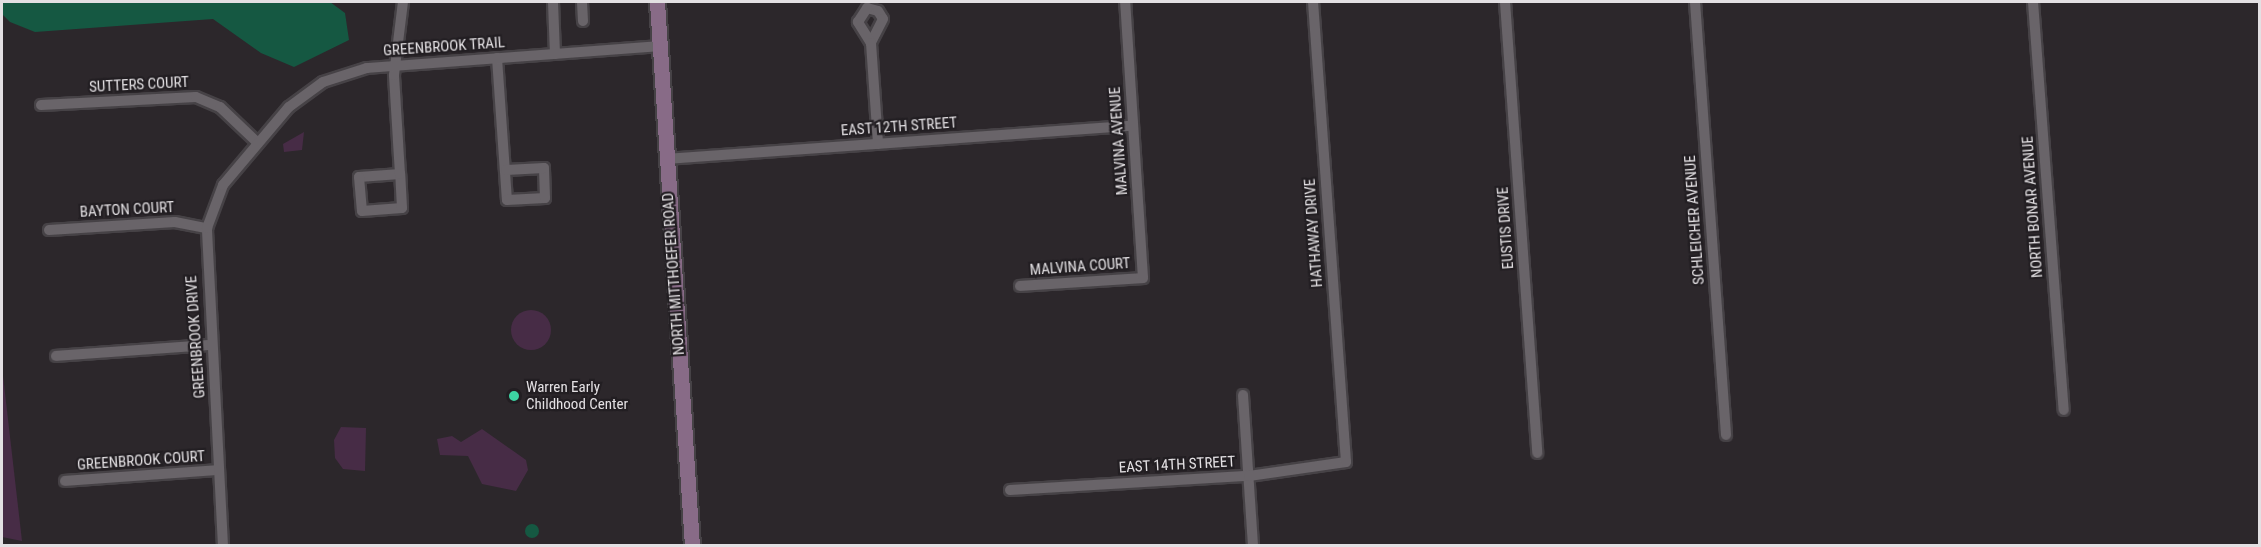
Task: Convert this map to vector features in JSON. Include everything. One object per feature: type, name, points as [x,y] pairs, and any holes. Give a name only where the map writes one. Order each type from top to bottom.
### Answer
[{"type":"main road","name":"NORTH MITTHOEFER ROAD","points":[[657,2],[692,546]]},
{"type":"street","points":[[400,174],[359,177],[362,211],[402,208],[396,65],[403,2]]},
{"type":"street","points":[[553,2],[555,54]]},
{"type":"street","points":[[582,2],[583,21]]},
{"type":"street","name":"MALVINA AVENUE","points":[[1125,2],[1143,278]]},
{"type":"street","name":"HATHAWAY DRIVE","points":[[1313,2],[1346,462]]},
{"type":"street","name":"EUSTIS DRIVE","points":[[1505,2],[1537,453]]},
{"type":"street","name":"SCHLEICHER AVENUE","points":[[1695,2],[1726,435]]},
{"type":"street","name":"NORTH BONAR AVENUE","points":[[2033,2],[2064,410]]},
{"type":"street","points":[[871,43],[878,144]]},
{"type":"street","name":"GREENBROOK TRAIL","points":[[258,143],[292,104],[323,82],[350,71],[396,65],[659,46]]},
{"type":"street","points":[[496,58],[507,200],[545,198],[544,168],[506,170]]},
{"type":"street","name":"SUTTERS COURT","points":[[41,105],[196,96],[220,107],[258,143]]},
{"type":"street","name":"EAST 12TH STREET","points":[[667,159],[1133,126]]},
{"type":"street","name":"GREENBROOK DRIVE","points":[[223,546],[211,345],[207,228],[223,185],[258,143]]},
{"type":"street","name":"BAYTON COURT","points":[[48,230],[175,222],[207,228]]},
{"type":"street","name":"MALVINA COURT","points":[[1020,286],[1143,278]]},
{"type":"street","points":[[56,356],[211,345]]},
{"type":"street","points":[[1243,395],[1253,546]]},
{"type":"street","name":"EAST 14TH STREET","points":[[1010,489],[1249,476],[1346,462]]},
{"type":"street","name":"GREENBROOK COURT","points":[[65,481],[219,470]]},
{"type":"shaded area","points":[[2,2],[330,2],[345,13],[349,40],[294,67],[261,53],[213,19],[35,32],[10,22],[2,14]]},
{"type":"shaded area","points":[[304,132],[302,150],[284,152],[283,144]]},
{"type":"shaded area","points":[[531,310],[545,316],[551,330],[545,344],[531,350],[517,344],[511,330],[517,316]]},
{"type":"shaded area","points":[[2,367],[22,541],[2,537]]},
{"type":"shaded area","points":[[341,427],[366,428],[365,471],[343,469],[335,458],[334,440]]},
{"type":"shaded area","points":[[482,429],[526,460],[528,470],[516,491],[482,484],[468,456],[440,455],[437,439],[452,436],[461,442]]},
{"type":"shaded area","points":[[529,524],[535,524],[539,531],[535,538],[529,538],[525,534],[525,528]]},
{"type":"place","name":"Warren Early Childhood Center","points":[[514,396]]}]
